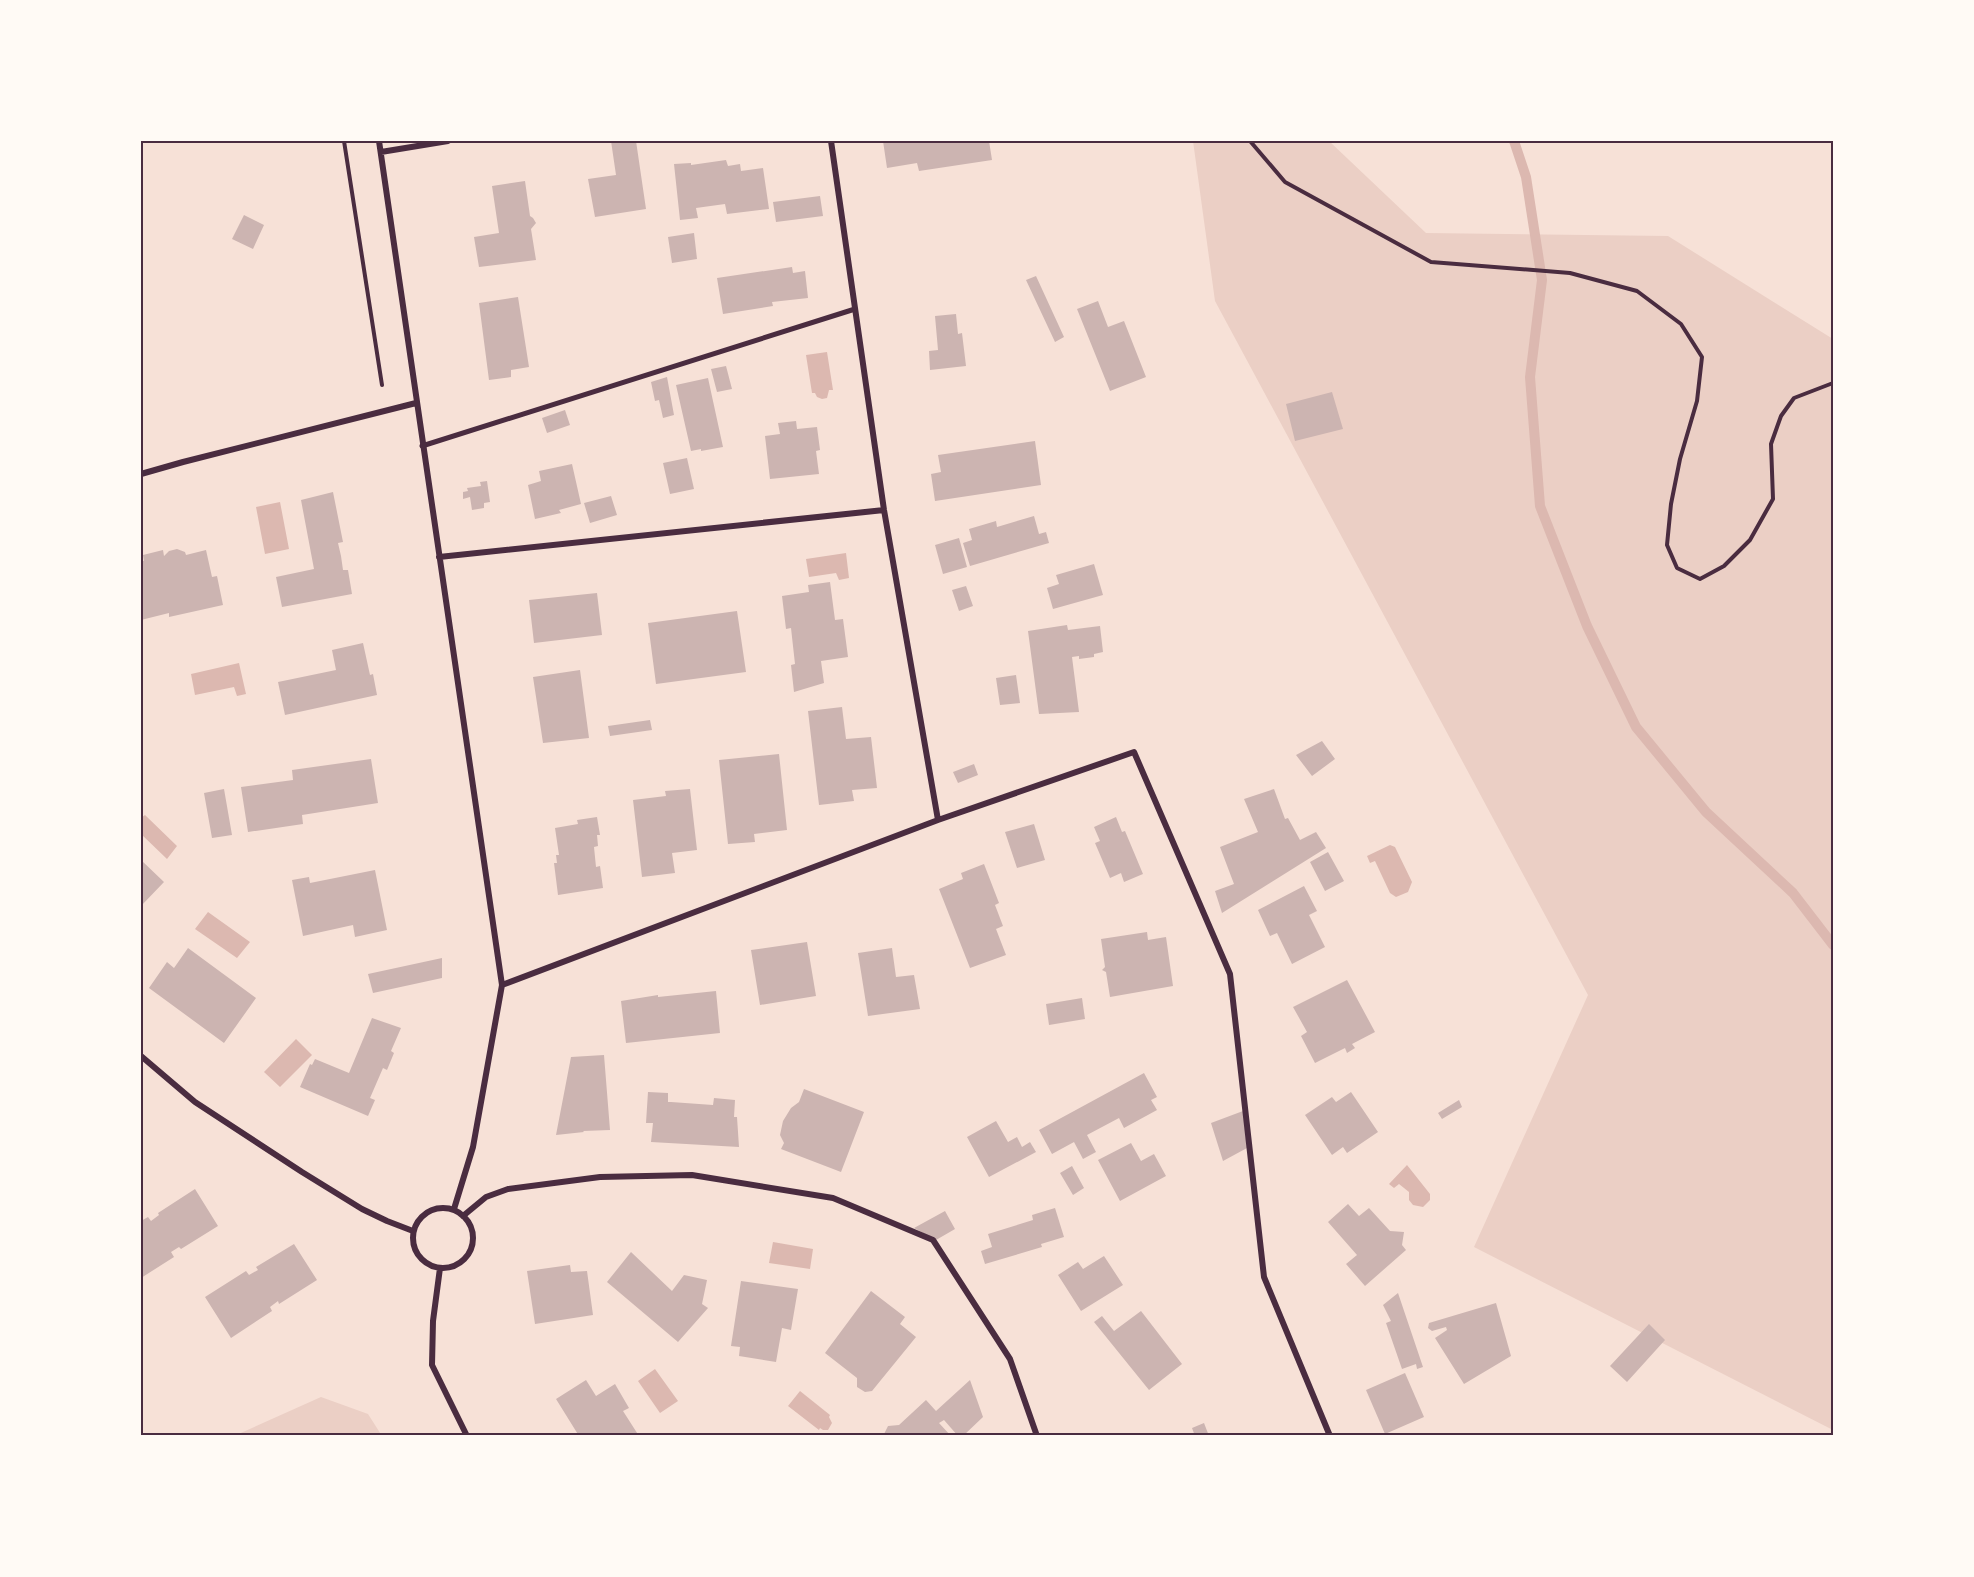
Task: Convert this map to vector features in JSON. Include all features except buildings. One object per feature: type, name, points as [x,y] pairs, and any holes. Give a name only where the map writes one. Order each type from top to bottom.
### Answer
[{"type":"street","points":[[379,141],[502,986],[473,1146],[454,1209]]},
{"type":"street","points":[[381,152],[448,141]]},
{"type":"street","points":[[831,141],[884,510],[938,820]]},
{"type":"street","points":[[422,446],[855,309]]},
{"type":"street","points":[[141,474],[416,403]]},
{"type":"street","points":[[439,557],[884,510]]},
{"type":"street","points":[[502,986],[938,820],[1134,752],[1230,974],[1264,1276],[1330,1436]]},
{"type":"street","points":[[141,1056],[195,1102],[302,1172],[362,1209],[413,1231]]},
{"type":"street","points":[[463,1216],[486,1197],[508,1189],[600,1177],[692,1175],[832,1198],[933,1240],[1010,1359],[1037,1436]]},
{"type":"street","points":[[437,1208],[454,1209],[463,1216],[470,1225],[473,1236],[469,1252],[457,1264],[440,1268],[420,1258],[413,1242],[413,1231],[418,1220],[437,1208]]},
{"type":"street","points":[[440,1268],[433,1321],[432,1365],[467,1436]]},
{"type":"path","points":[[344,141],[382,385]]},
{"type":"path","points":[[1250,141],[1285,182],[1431,262],[1570,273],[1638,291],[1682,324],[1702,357],[1697,401],[1680,459],[1671,504],[1667,545],[1677,568],[1700,579],[1724,566],[1750,540],[1773,499],[1771,444],[1781,416],[1794,398],[1833,383]]},
{"type":"shaded area","points":[[1193,141],[1329,141],[1426,233],[1668,236],[1833,339],[1833,1430],[1474,1247],[1588,995],[1215,301]]},
{"type":"shaded area","points":[[827,352],[833,390],[829,390],[827,398],[822,399],[812,393],[806,355]]},
{"type":"shaded area","points":[[280,502],[289,549],[265,554],[256,507]]},
{"type":"shaded area","points":[[846,553],[849,578],[839,580],[836,573],[809,577],[806,559]]},
{"type":"shaded area","points":[[239,663],[246,694],[237,696],[234,687],[195,695],[191,674]]},
{"type":"shaded area","points":[[145,815],[177,846],[167,859],[141,834],[141,818]]},
{"type":"shaded area","points":[[1390,845],[1395,847],[1412,882],[1408,892],[1396,897],[1390,893],[1375,861],[1370,863],[1367,856]]},
{"type":"shaded area","points":[[208,912],[250,942],[237,958],[195,929]]},
{"type":"shaded area","points":[[296,1039],[312,1055],[280,1087],[264,1072]]},
{"type":"shaded area","points":[[1407,1165],[1430,1194],[1430,1200],[1423,1207],[1413,1205],[1409,1200],[1409,1192],[1399,1184],[1394,1188],[1389,1184]]},
{"type":"shaded area","points":[[773,1242],[813,1249],[810,1269],[769,1263]]},
{"type":"shaded area","points":[[655,1369],[678,1401],[660,1413],[638,1381]]},
{"type":"shaded area","points":[[800,1391],[830,1415],[832,1423],[828,1430],[820,1428],[819,1430],[788,1406]]},
{"type":"shaded area","points":[[321,1397],[368,1414],[382,1436],[234,1436]]},
{"type":"waterway","points":[[1514,141],[1526,177],[1542,280],[1530,377],[1540,506],[1587,626],[1636,727],[1706,812],[1793,893],[1833,945]]}]
